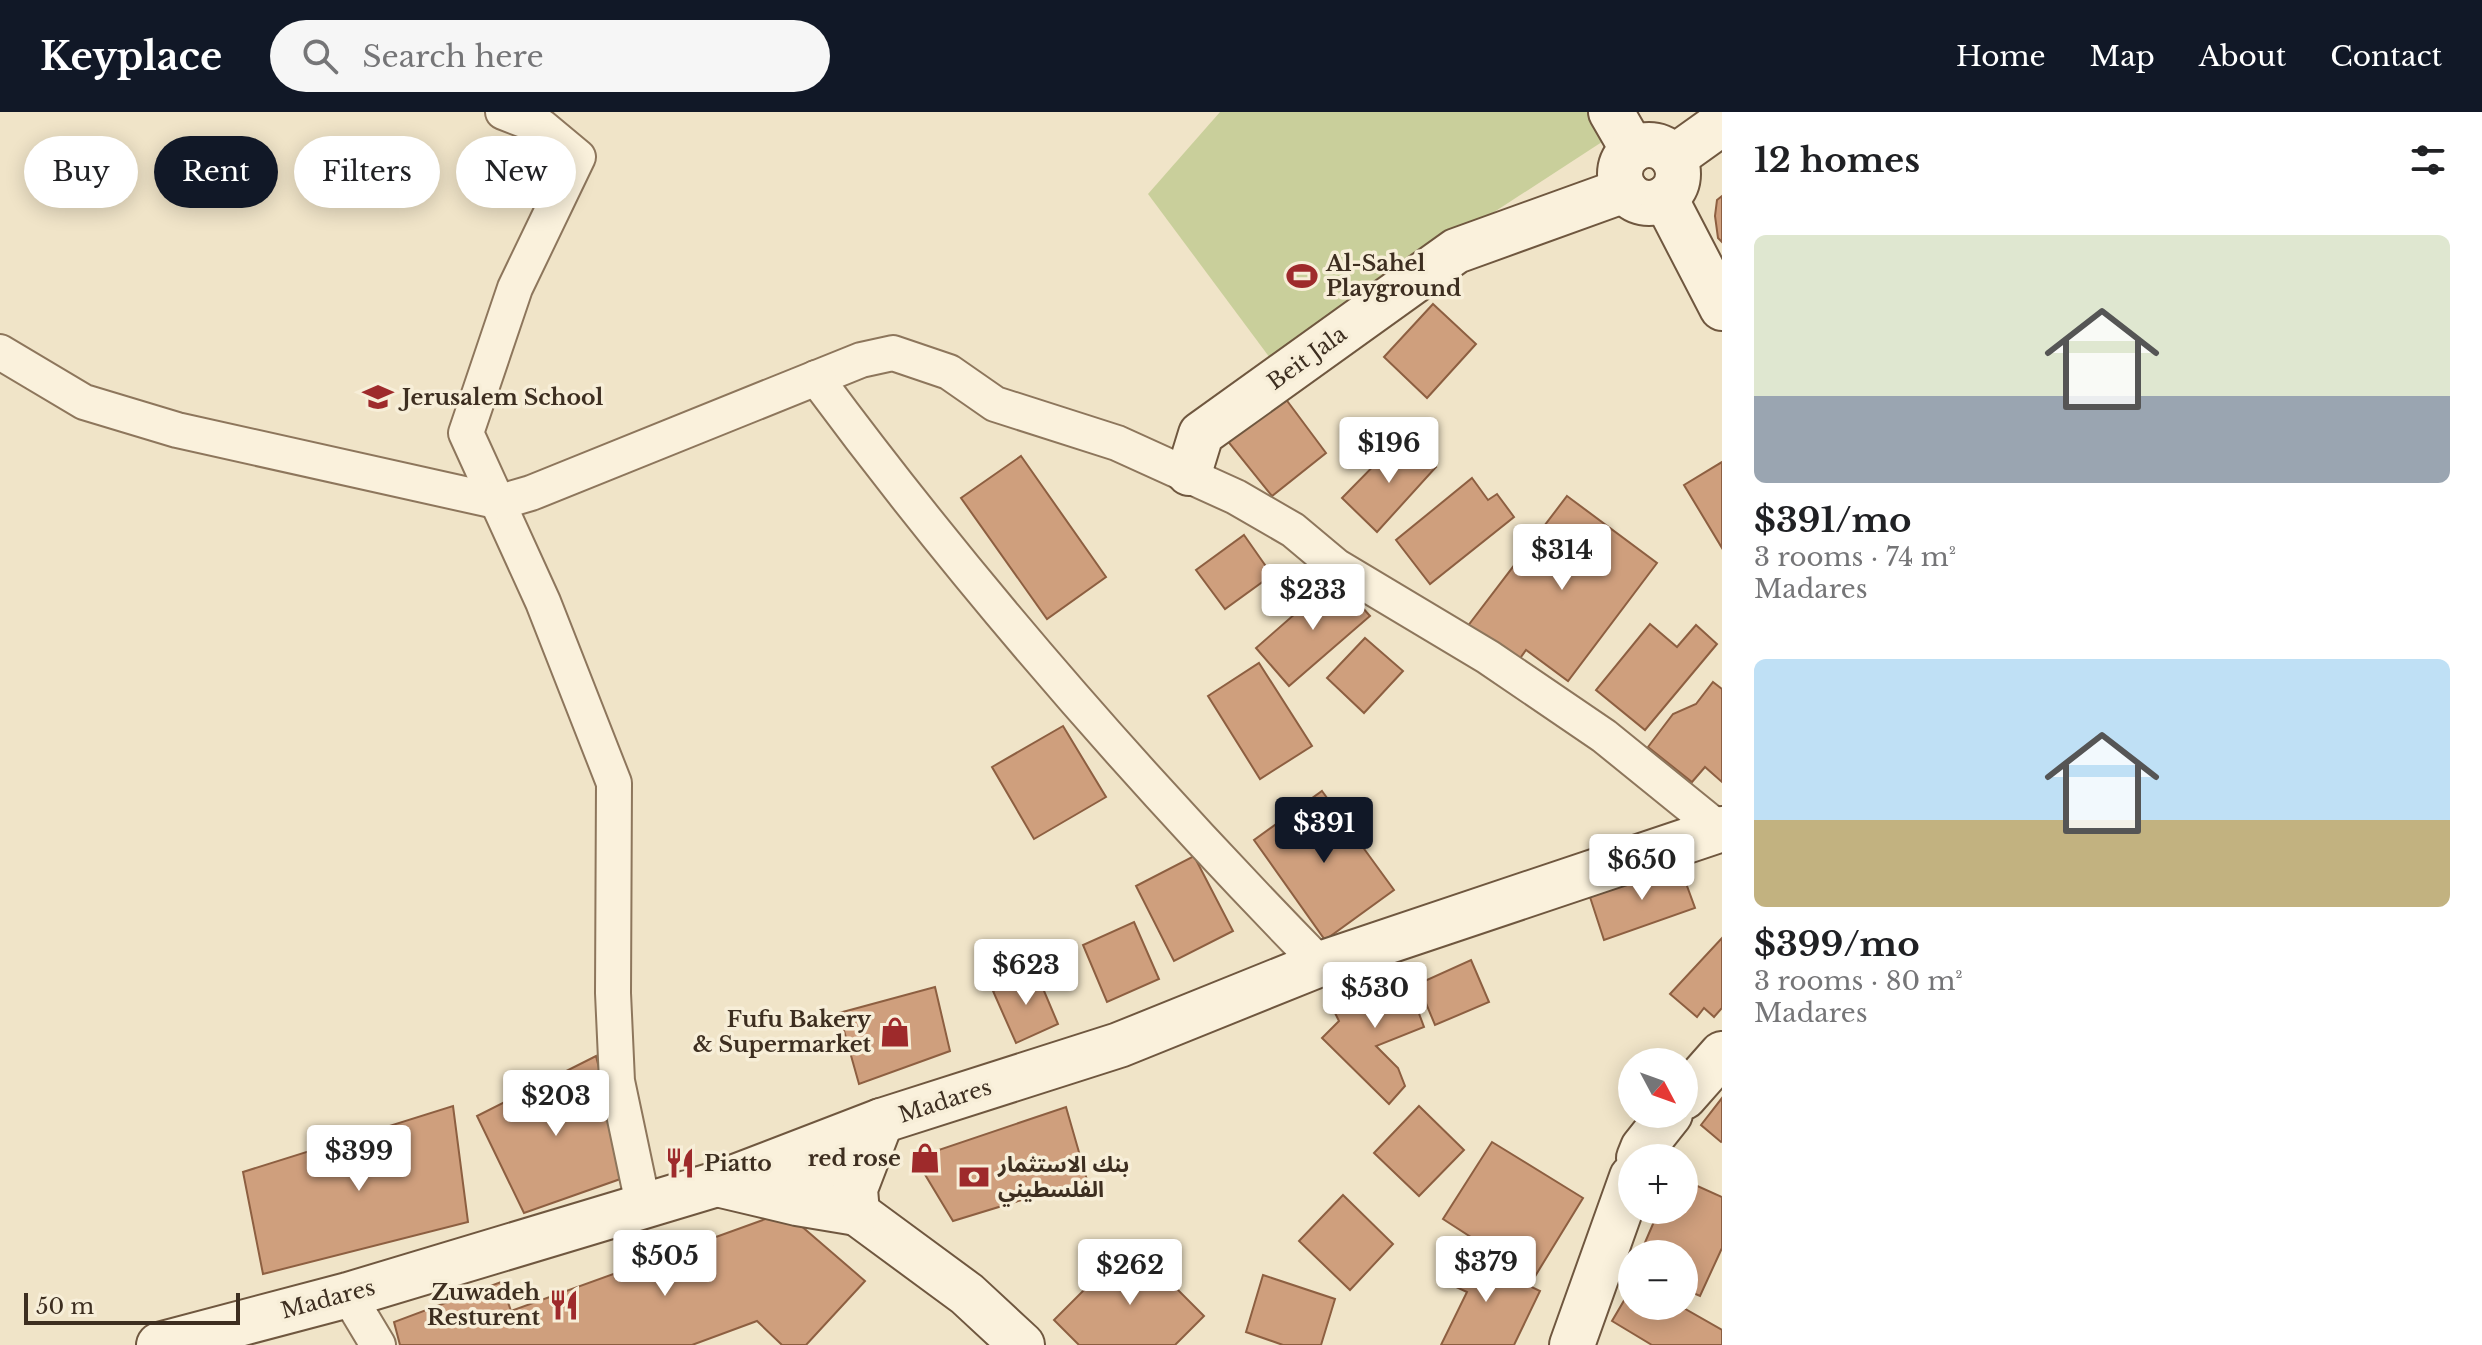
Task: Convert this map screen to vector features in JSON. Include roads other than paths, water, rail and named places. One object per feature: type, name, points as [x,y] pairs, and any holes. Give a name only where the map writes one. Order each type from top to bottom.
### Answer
[{"type":"street","points":[[503,112],[542,127],[578,157],[515,288],[466,433],[500,502],[614,783],[613,993],[617,1081],[643,1204]]},
{"type":"street","points":[[1611,112],[1649,174],[1722,308]]},
{"type":"street","points":[[1649,174],[1722,123]]},
{"type":"street","name":"Beit Jala","points":[[1189,473],[1201,434],[1456,251],[1649,174]]},
{"type":"street","points":[[0,352],[84,402],[177,430],[500,502],[531,493],[861,360],[893,353],[949,372],[995,404],[1117,443],[1189,473],[1293,530],[1336,566],[1488,657],[1604,736],[1721,830]]},
{"type":"street","points":[[816,378],[895,486],[1107,740],[1320,964]]},
{"type":"street","name":"Madares","points":[[159,1345],[348,1295],[643,1204],[807,1159],[881,1121],[1119,1045],[1320,964],[1721,830]]},
{"type":"street","points":[[1698,1081],[1722,1054]]},
{"type":"street","points":[[857,1213],[855,1189],[881,1121]]},
{"type":"street","points":[[1646,1144],[1659,1128]]},
{"type":"street","points":[[807,1159],[857,1213],[967,1294],[1022,1345]]},
{"type":"street","points":[[717,1184],[857,1213]]},
{"type":"street","points":[[1572,1345],[1618,1216]]},
{"type":"street","points":[[348,1295],[378,1345]]},
{"type":"place","name":"Al-Sahel Playground","points":[[1302,276]]},
{"type":"place","name":"Jerusalem School","points":[[378,397]]},
{"type":"place","name":"Fufu Bakery & Supermarket","points":[[895,1032]]},
{"type":"place","name":"red rose","points":[[925,1158]]},
{"type":"place","name":"Piatto","points":[[680,1163]]},
{"type":"place","name":"بنك الاستثمار الفلسطيني","points":[[974,1177]]},
{"type":"place","name":"Zuwadeh Resturent","points":[[564,1305]]}]
